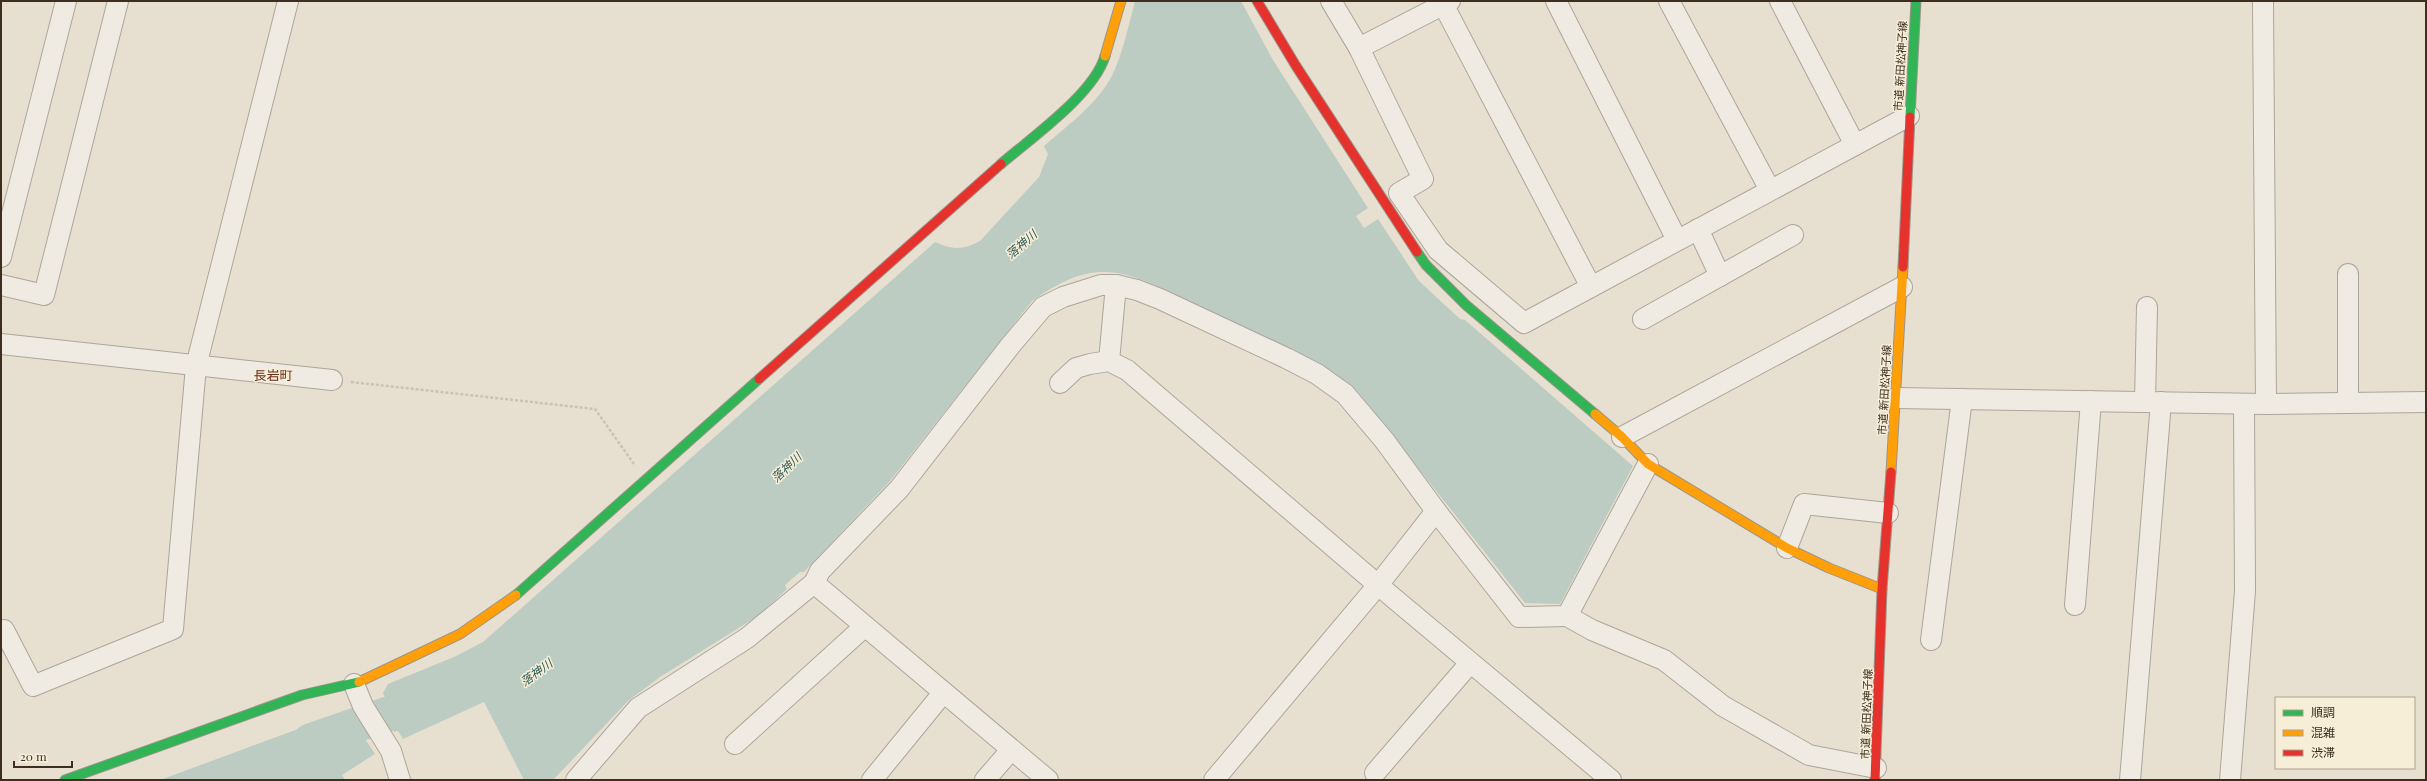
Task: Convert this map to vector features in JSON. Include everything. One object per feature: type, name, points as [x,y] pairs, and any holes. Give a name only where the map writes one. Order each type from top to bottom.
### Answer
[{"type":"street","points":[[1,257],[66,1]]},
{"type":"street","points":[[1,285],[44,295],[118,1]]},
{"type":"street","points":[[1,631],[4,630],[33,686],[172,629],[196,366],[288,1]]},
{"type":"street","points":[[65,780],[302,695],[354,684],[460,634],[510,600],[1085,90],[1102,65],[1121,1]]},
{"type":"street","points":[[1257,1],[1296,66],[1426,265],[1466,305],[1622,437],[1648,464],[1787,548],[1828,568],[1882,589]]},
{"type":"street","points":[[1331,1],[1359,48],[1423,179],[1399,193],[1438,250],[1524,324],[1909,116]]},
{"type":"street","points":[[1556,1],[1677,240]]},
{"type":"street","points":[[1669,1],[1770,190]]},
{"type":"street","points":[[1780,1],[1855,145]]},
{"type":"street","name":"市道 新田松神子線","points":[[1876,774],[1882,589],[1896,398],[1909,116],[1916,1]]},
{"type":"street","points":[[2263,1],[2266,404]]},
{"type":"street","points":[[1359,48],[1446,3],[1591,287]]},
{"type":"street","points":[[1698,229],[1720,276]]},
{"type":"street","points":[[1643,319],[1794,235]]},
{"type":"street","points":[[2348,274],[2348,403]]},
{"type":"street","points":[[576,780],[638,708],[748,638],[814,583],[820,571],[899,489],[1010,346],[1044,307],[1075,293],[1101,285],[1116,285],[1137,290],[1160,299],[1286,358],[1317,374],[1345,394],[1384,440],[1436,511],[1519,617],[1567,616],[1592,630],[1664,660],[1723,706],[1809,755],[1876,774]]},
{"type":"street","points":[[1109,361],[1116,285]]},
{"type":"street","points":[[1622,437],[1902,287]]},
{"type":"street","points":[[2130,780],[2153,402],[2147,307]]},
{"type":"street","points":[[1,344],[332,380]]},
{"type":"street","points":[[1060,383],[1076,368],[1109,361],[1127,370],[1378,585],[1611,780]]},
{"type":"street","points":[[1896,398],[2244,404],[2426,402]]},
{"type":"street","points":[[1931,640],[1962,399]]},
{"type":"street","points":[[2075,605],[2091,401]]},
{"type":"street","points":[[2230,780],[2245,591],[2244,404]]},
{"type":"street","points":[[1567,616],[1648,464]]},
{"type":"street","points":[[1787,548],[1804,504],[1888,513]]},
{"type":"street","points":[[1214,780],[1378,585],[1436,511]]},
{"type":"street","points":[[814,583],[1045,779]]},
{"type":"street","points":[[735,744],[864,626]]},
{"type":"street","points":[[1375,773],[1470,662]]},
{"type":"street","points":[[354,684],[363,706],[391,751],[400,780]]},
{"type":"street","points":[[872,780],[943,693]]},
{"type":"street","points":[[985,780],[1011,750]]},
{"type":"path","points":[[332,380],[595,409],[634,463],[630,470]]},
{"type":"water","points":[[1135,1],[1241,1],[1273,60],[1368,208],[1356,216],[1364,228],[1378,219],[1419,281],[1460,319],[1465,320],[1633,466],[1560,604],[1525,603],[1357,391],[1318,366],[1278,344],[1150,283],[1127,275],[1094,272],[1066,281],[1048,290],[1032,301],[890,481],[804,572],[800,572],[785,585],[787,589],[758,616],[660,677],[628,701],[553,780],[524,780],[484,702],[403,739],[398,731],[394,732],[378,703],[386,699],[383,693],[388,684],[454,657],[483,642],[935,242],[952,248],[958,248],[980,241],[1039,177],[1048,154],[1044,146],[1093,102],[1109,81],[1121,53]]},
{"type":"water","points":[[347,711],[375,754],[342,775],[345,780],[160,780]]},
{"type":"waterway","name":"落神川","points":[[310,741],[431,699]]},
{"type":"traffic: fast","points":[[1910,117],[1916,1]]},
{"type":"traffic: fast","points":[[1001,164],[1075,100],[1099,70],[1105,56]]},
{"type":"traffic: fast","points":[[1417,252],[1426,265],[1466,305],[1595,414]]},
{"type":"traffic: fast","points":[[516,595],[759,379]]},
{"type":"traffic: fast","points":[[65,780],[302,695],[359,682]]},
{"type":"traffic: slow","points":[[1105,56],[1121,1]]},
{"type":"traffic: slow","points":[[1891,472],[1903,267]]},
{"type":"traffic: slow","points":[[1595,414],[1622,437],[1648,464],[1787,548],[1829,568],[1882,589]]},
{"type":"traffic: slow","points":[[359,682],[460,634],[516,595]]},
{"type":"traffic: jam","points":[[1257,1],[1296,66],[1417,252]]},
{"type":"traffic: jam","points":[[1903,267],[1910,117]]},
{"type":"traffic: jam","points":[[759,379],[1001,164]]},
{"type":"traffic: jam","points":[[1875,780],[1882,589],[1891,472]]},
{"type":"district","name":"長岩町","points":[[273,374]]}]
